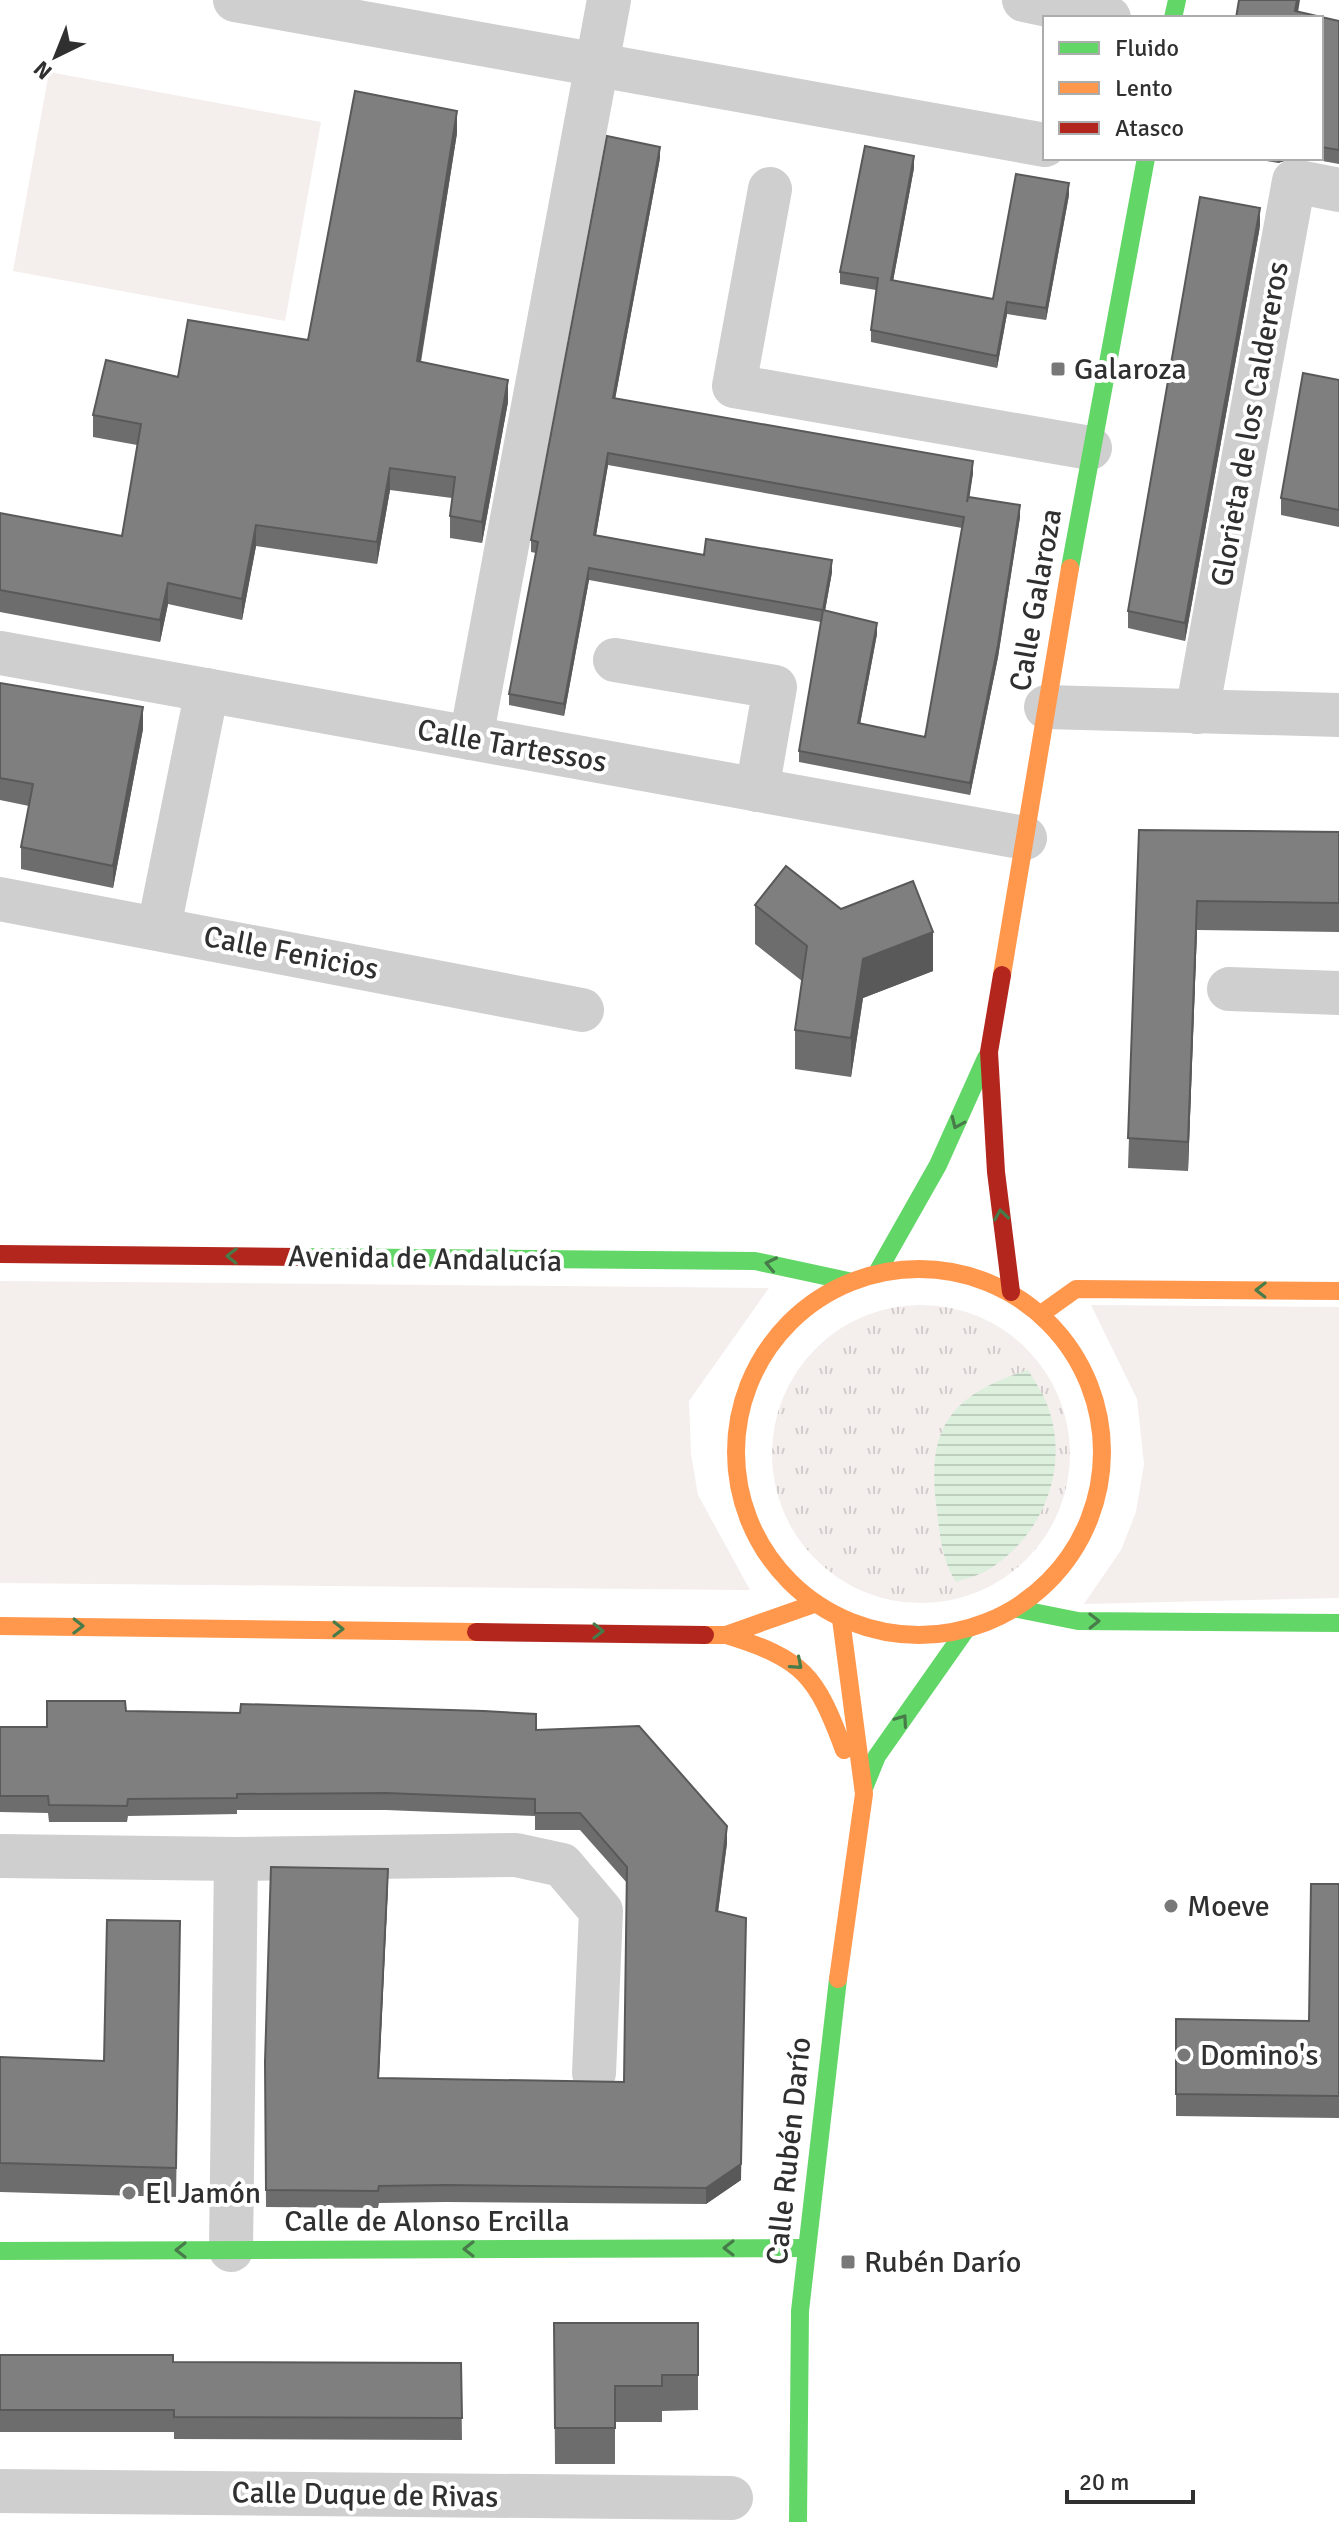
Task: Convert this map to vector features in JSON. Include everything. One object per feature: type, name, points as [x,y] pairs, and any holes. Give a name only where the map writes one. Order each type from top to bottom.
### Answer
[{"type":"street","points":[[235,0],[1043,145]]},
{"type":"street","points":[[471,738],[609,0]]},
{"type":"street","points":[[1024,0],[1100,16]]},
{"type":"street","name":"Calle Galaroza","points":[[1011,1292],[996,1172],[989,1052],[1090,448],[1146,160]]},
{"type":"street","name":"Glorieta de los Caldereros","points":[[1197,712],[1294,181],[1339,190]]},
{"type":"street","points":[[770,189],[734,386],[1090,448]]},
{"type":"street","name":"Calle Tartessos","points":[[0,653],[1025,838]]},
{"type":"street","points":[[615,660],[775,687],[757,790]]},
{"type":"street","points":[[159,927],[207,690]]},
{"type":"street","points":[[1046,707],[1339,715]]},
{"type":"street","name":"Calle Fenicios","points":[[0,899],[582,1010]]},
{"type":"street","points":[[1229,989],[1339,993]]},
{"type":"street","name":"Calle Galaroza","points":[[878,1271],[938,1165],[989,1052]]},
{"type":"street","name":"Avenida de Andalucía","points":[[0,1254],[755,1261],[848,1281]]},
{"type":"street","points":[[947,1269],[1011,1292],[1041,1314],[1078,1358],[1099,1411],[1103,1467],[1090,1523],[1061,1571],[1018,1609],[965,1631],[902,1636],[841,1619],[814,1604],[773,1565],[746,1515],[734,1460],[740,1404],[763,1353],[799,1310],[848,1281],[878,1271],[947,1269]]},
{"type":"street","points":[[1041,1314],[1076,1289],[1339,1291]]},
{"type":"street","points":[[726,1635],[814,1604]]},
{"type":"street","points":[[1018,1609],[1078,1621],[1339,1623]]},
{"type":"street","name":"Calle Rubén Darío","points":[[841,1619],[864,1788]]},
{"type":"street","name":"Calle Rubén Darío","points":[[798,2522],[800,2311],[824,2077],[864,1788],[877,1756],[965,1631]]},
{"type":"street","points":[[0,1635],[726,1635],[782,1652],[810,1677],[864,1788]]},
{"type":"street","points":[[0,1856],[236,1859],[516,1855],[562,1865],[601,1911],[594,2073]]},
{"type":"street","points":[[231,2250],[236,1859]]},
{"type":"street","name":"Calle de Alonso Ercilla","points":[[0,2251],[807,2248]]},
{"type":"street","name":"Calle Duque de Rivas","points":[[0,2491],[731,2498]]},
{"type":"green space","points":[[49,72],[321,122],[285,321],[13,271]]},
{"type":"green space","points":[[0,1281],[769,1288],[689,1401],[691,1454],[698,1495],[750,1590],[0,1583]]},
{"type":"green space","points":[[921,1305],[950,1308],[978,1317],[1004,1331],[1026,1349],[1044,1371],[1058,1397],[1067,1425],[1070,1454],[1067,1483],[1058,1511],[1044,1537],[1026,1559],[1004,1577],[978,1591],[950,1600],[921,1603],[892,1600],[864,1591],[838,1577],[816,1559],[798,1537],[784,1511],[775,1483],[772,1454],[775,1425],[784,1397],[798,1371],[816,1349],[838,1331],[864,1317],[892,1308]]},
{"type":"green space","points":[[1091,1305],[1339,1307],[1339,1598],[1084,1604],[1121,1550],[1136,1512],[1144,1464],[1137,1399]]},
{"type":"shaded area","points":[[1028,1370],[1046,1402],[1054,1430],[1056,1453],[1047,1498],[1038,1518],[1009,1554],[987,1570],[956,1582],[945,1557],[937,1511],[935,1457],[940,1437],[949,1419],[979,1391]]},
{"type":"building","points":[[1239,0],[1297,0],[1295,11],[1317,16],[1236,16]]},
{"type":"building","points":[[1323,17],[1339,21],[1339,150],[1323,147]]},
{"type":"building","points":[[355,91],[457,111],[417,361],[508,380],[482,522],[450,516],[455,477],[390,468],[377,542],[256,525],[242,599],[168,583],[160,620],[0,590],[0,513],[122,536],[141,424],[93,415],[106,360],[178,377],[188,320],[308,340]]},
{"type":"building","points":[[607,136],[660,147],[613,398],[973,461],[967,502],[968,497],[1020,505],[998,645],[970,783],[799,751],[823,610],[589,568],[564,704],[509,694],[538,542],[531,540]],"holes":[[[608,453],[964,517],[925,737],[858,723],[877,623],[823,610],[832,560],[706,539],[704,555],[594,535]]]},
{"type":"building","points":[[865,146],[914,156],[891,280],[993,299],[1016,174],[1069,183],[1046,308],[1007,302],[997,356],[871,330],[878,278],[840,272]]},
{"type":"building","points":[[1200,197],[1260,208],[1185,623],[1128,611]]},
{"type":"building","points":[[1303,373],[1339,380],[1339,510],[1281,498]]},
{"type":"building","points":[[0,683],[143,707],[113,866],[21,847],[33,784],[0,778]]},
{"type":"building","points":[[1139,830],[1339,832],[1339,903],[1197,901],[1188,1142],[1128,1138]]},
{"type":"building","points":[[786,866],[841,909],[913,881],[933,932],[863,959],[851,1038],[795,1030],[807,946],[755,905]]},
{"type":"building","points":[[47,1701],[125,1701],[126,1711],[240,1713],[241,1704],[484,1711],[536,1714],[536,1730],[639,1726],[727,1826],[716,1911],[746,1918],[741,2164],[706,2188],[445,2185],[379,2186],[378,2191],[266,2190],[265,2062],[271,1867],[388,1869],[378,2078],[624,2082],[627,1867],[580,1813],[535,1813],[535,1799],[386,1793],[237,1794],[237,1798],[128,1799],[127,1806],[49,1805],[48,1796],[0,1796],[0,1727],[47,1727]]},
{"type":"building","points":[[1311,1884],[1339,1884],[1339,2096],[1176,2094],[1176,2019],[1309,2021]]},
{"type":"building","points":[[107,1920],[180,1921],[176,2168],[0,2163],[0,2057],[104,2061]]},
{"type":"building","points":[[554,2323],[698,2323],[698,2375],[662,2375],[662,2386],[615,2386],[615,2428],[555,2428]]},
{"type":"building","points":[[0,2355],[173,2355],[173,2362],[461,2363],[462,2418],[174,2417],[174,2410],[0,2410]]},
{"type":"traffic: fast","points":[[1173,16],[1177,0]]},
{"type":"traffic: fast","points":[[1070,568],[1146,160]]},
{"type":"traffic: fast","points":[[878,1271],[938,1165],[986,1058]]},
{"type":"traffic: fast","points":[[298,1257],[755,1261],[848,1281]]},
{"type":"traffic: fast","points":[[1018,1609],[1078,1621],[1339,1623]]},
{"type":"traffic: fast","points":[[864,1788],[877,1756],[965,1631]]},
{"type":"traffic: fast","points":[[798,2522],[800,2311],[838,1979]]},
{"type":"traffic: fast","points":[[0,2251],[807,2248]]},
{"type":"traffic: slow","points":[[1002,975],[1070,568]]},
{"type":"traffic: slow","points":[[901,1269],[937,1269],[989,1282],[1021,1299],[1049,1322],[1072,1350],[1089,1382],[1099,1416],[1102,1452],[1099,1488],[1089,1522],[1072,1554],[1049,1582],[1021,1605],[989,1622],[937,1635],[901,1635],[866,1628],[833,1614],[803,1594],[777,1568],[757,1538],[743,1505],[736,1470],[736,1434],[743,1399],[757,1366],[777,1336],[803,1310],[833,1290],[866,1276],[901,1269]]},
{"type":"traffic: slow","points":[[1041,1314],[1076,1289],[1339,1291]]},
{"type":"traffic: slow","points":[[705,1635],[726,1635],[814,1604]]},
{"type":"traffic: slow","points":[[838,1979],[864,1794],[841,1619]]},
{"type":"traffic: slow","points":[[0,1626],[476,1632]]},
{"type":"traffic: slow","points":[[726,1635],[773,1653],[804,1673],[825,1704],[844,1750]]},
{"type":"traffic: jam","points":[[1002,975],[989,1052],[996,1172],[1011,1292]]},
{"type":"traffic: jam","points":[[0,1254],[298,1257]]},
{"type":"traffic: jam","points":[[476,1632],[705,1635]]},
{"type":"place","name":"Galaroza","points":[[1058,369]]},
{"type":"place","name":"Moeve","points":[[1171,1906]]},
{"type":"place","name":"Domino's","points":[[1184,2055]]},
{"type":"place","name":"El Jamón","points":[[129,2193]]},
{"type":"place","name":"Rubén Darío","points":[[848,2262]]}]
